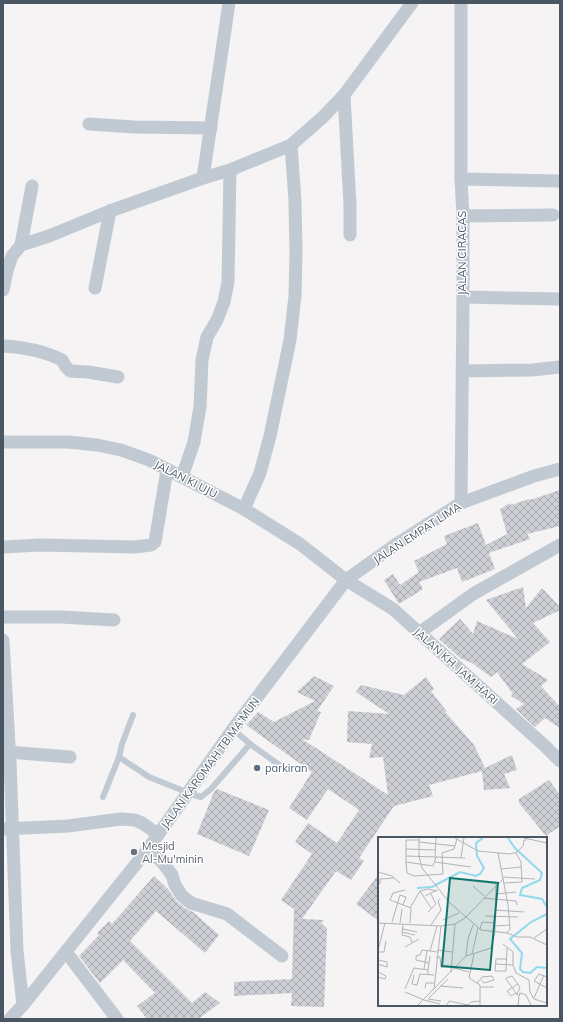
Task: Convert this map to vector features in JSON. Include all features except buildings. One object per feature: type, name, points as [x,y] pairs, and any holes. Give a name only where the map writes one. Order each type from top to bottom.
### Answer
[{"type":"street","points":[[203,178],[229,3]]},
{"type":"street","points":[[21,245],[49,236],[110,211],[230,170],[291,145],[344,95],[412,3]]},
{"type":"street","name":"JALAN CIRACAS","points":[[461,3],[461,179],[463,216],[461,504]]},
{"type":"street","points":[[344,95],[350,205],[350,235]]},
{"type":"street","points":[[89,124],[134,127],[211,128]]},
{"type":"street","points":[[244,509],[260,474],[270,436],[290,340],[295,296],[296,251],[295,200],[291,145]]},
{"type":"street","points":[[182,477],[194,442],[200,407],[202,360],[207,337],[217,320],[224,302],[227,288],[230,170]]},
{"type":"street","points":[[461,179],[560,181]]},
{"type":"street","points":[[3,290],[12,256],[21,245],[32,186]]},
{"type":"street","points":[[94,288],[110,211]]},
{"type":"street","points":[[463,216],[553,215]]},
{"type":"street","points":[[463,297],[560,299]]},
{"type":"street","points":[[3,346],[26,349],[52,355],[62,360],[70,371],[88,372],[118,377]]},
{"type":"street","points":[[462,371],[532,370],[560,367]]},
{"type":"street","name":"JALAN KI UJU","points":[[3,442],[68,442],[97,445],[121,450],[149,460],[244,509],[300,544],[346,580]]},
{"type":"street","name":"JALAN EMPAT LIMA","points":[[346,580],[395,545],[461,504],[534,476],[560,469]]},
{"type":"street","points":[[3,547],[40,545],[135,547],[151,545],[155,542],[168,470]]},
{"type":"street","points":[[419,633],[473,594],[560,545]]},
{"type":"street","name":"JALAN KH. JAM HARI","points":[[346,580],[393,609],[560,761]]},
{"type":"street","name":"JALAN KAROMAH TB MA'MUN","points":[[10,1019],[23,1005],[148,849],[187,792],[346,580]]},
{"type":"street","points":[[3,617],[62,617],[114,620]]},
{"type":"street","points":[[3,640],[8,752],[8,888],[23,1005]]},
{"type":"street","points":[[8,752],[70,757]]},
{"type":"street","points":[[7,830],[68,826],[121,819],[134,820],[142,823],[158,834]]},
{"type":"street","points":[[148,849],[163,863],[172,875],[175,885],[182,896],[191,903],[227,914],[282,956]]},
{"type":"street","points":[[66,952],[118,1019]]},
{"type":"lane","points":[[103,798],[133,715]]},
{"type":"lane","points":[[234,729],[250,744],[288,771]]},
{"type":"lane","points":[[119,757],[150,777],[201,796],[207,793],[250,744]]},
{"type":"place","name":"parkiran","points":[[257,768]]},
{"type":"place","name":"Mesjid Al-Mu'minin","points":[[134,852]]}]
